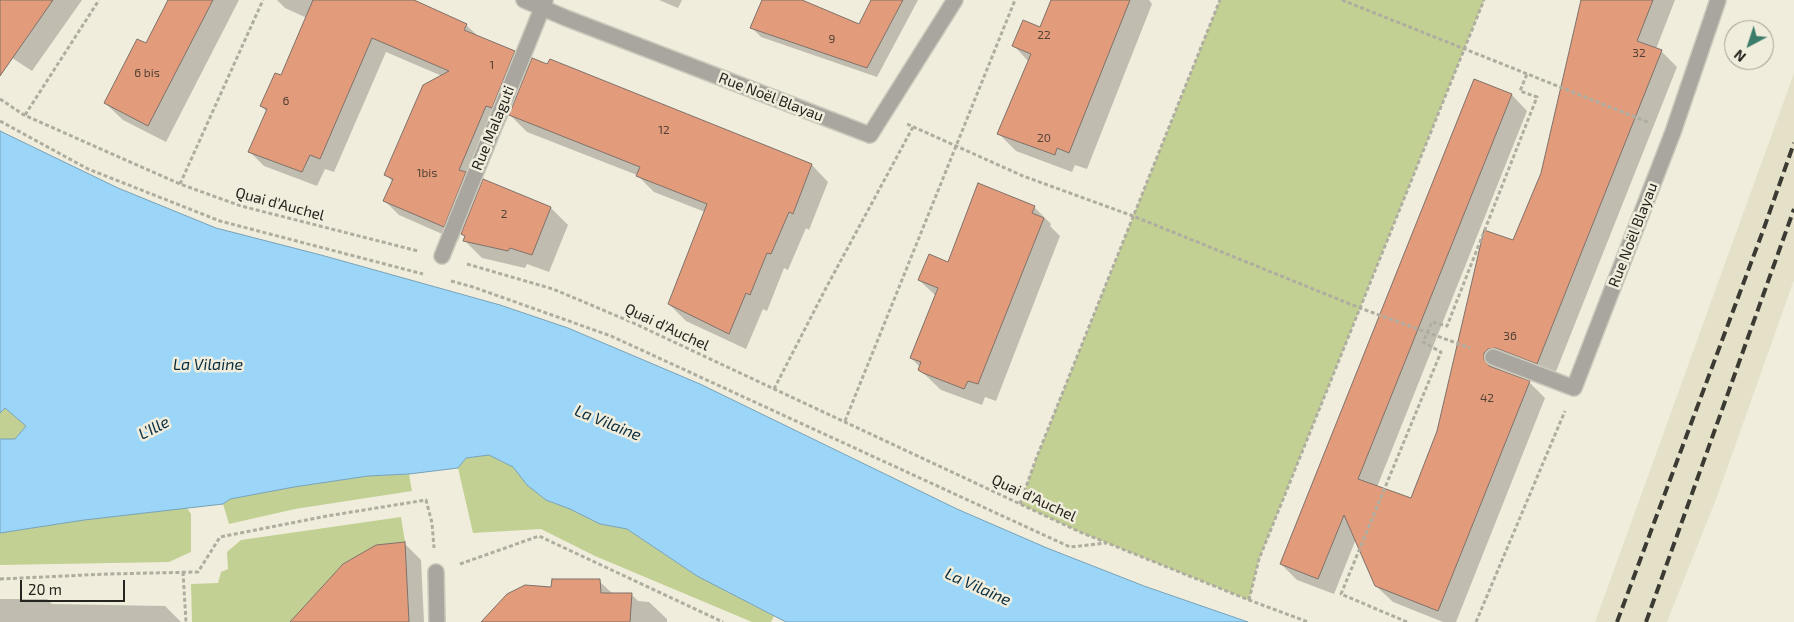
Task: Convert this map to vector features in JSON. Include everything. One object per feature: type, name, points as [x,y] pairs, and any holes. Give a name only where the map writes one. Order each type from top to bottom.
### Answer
[{"type":"street","name":"Rue Noël Blayau","points":[[524,0],[543,4],[870,135],[955,0]]},
{"type":"street","name":"Rue Noël Blayau","points":[[1574,388],[1673,132],[1718,0]]},
{"type":"street","name":"Rue Malaguti","points":[[442,256],[543,4]]},
{"type":"street","points":[[1494,357],[1574,388]]},
{"type":"street","points":[[436,572],[437,622]]},
{"type":"path","points":[[24,115],[99,0]]},
{"type":"path","points":[[180,184],[263,0]]},
{"type":"path","points":[[845,421],[1015,0]]},
{"type":"path","points":[[1020,504],[1036,459],[1220,0]]},
{"type":"path","points":[[1342,0],[1673,132]]},
{"type":"path","points":[[1249,600],[1259,559],[1484,0]]},
{"type":"path","points":[[1407,622],[1342,594],[1441,352],[1423,342],[1432,322],[1447,326],[1537,97],[1520,91],[1527,74]]},
{"type":"path","name":"Quai d'Auchel","points":[[0,99],[24,115],[180,184],[240,206],[442,256],[553,289],[629,321],[1020,504],[1108,543],[1308,622]]},
{"type":"path","points":[[884,114],[1023,176],[1133,216],[1360,308],[1428,331],[1494,357]]},
{"type":"path","points":[[0,121],[88,169],[220,222],[426,275]]},
{"type":"path","points":[[774,389],[913,127]]},
{"type":"path","points":[[445,280],[473,287],[611,336],[1070,546],[1108,543]]},
{"type":"path","points":[[1476,622],[1574,388]]},
{"type":"path","points":[[0,579],[198,572],[220,537],[327,516],[426,500],[432,523],[436,572],[538,536],[723,622]]},
{"type":"path","points":[[183,572],[186,622]]},
{"type":"shaded area","points":[[1794,73],[1794,280],[1717,497],[1667,622],[1595,622]]},
{"type":"green space","points":[[1220,0],[1484,0],[1259,559],[1249,600],[1080,532],[1020,504],[1036,459]]},
{"type":"green space","points":[[5,408],[26,426],[15,439],[0,439],[0,413]]},
{"type":"green space","points":[[489,455],[513,467],[527,485],[546,500],[570,509],[600,524],[627,529],[697,576],[774,616],[771,622],[752,622],[595,556],[541,529],[473,533],[458,468],[466,458]]},
{"type":"green space","points":[[409,474],[412,491],[295,509],[229,524],[223,504],[230,499],[294,487],[368,476]]},
{"type":"green space","points":[[187,508],[191,514],[191,552],[169,562],[0,565],[0,533],[84,520]]},
{"type":"green space","points":[[401,517],[405,542],[376,545],[343,564],[303,608],[294,622],[192,622],[191,584],[218,583],[221,572],[228,569],[227,552],[241,540]]},
{"type":"water","name":"La Vilaine","points":[[0,131],[118,188],[216,228],[500,305],[568,328],[700,384],[957,509],[1047,548],[1144,586],[1248,622],[786,622],[697,576],[627,529],[600,524],[570,509],[546,500],[527,485],[513,467],[489,455],[466,458],[458,468],[409,474],[368,476],[230,499],[223,504],[84,520],[0,533],[0,439],[15,439],[26,426],[5,408],[0,413]]},
{"type":"building","points":[[0,0],[53,0],[0,76]]},
{"type":"building","points":[[168,0],[213,0],[148,126],[104,103],[137,39],[146,43]]},
{"type":"building","points":[[313,0],[414,0],[467,24],[464,30],[515,51],[492,108],[486,106],[459,170],[466,172],[444,227],[383,201],[393,179],[384,175],[423,85],[449,71],[372,38],[320,159],[310,155],[302,172],[248,152],[267,109],[260,106],[275,73],[281,75]]},
{"type":"building","points":[[762,0],[802,0],[859,24],[871,0],[903,0],[867,68],[750,28]]},
{"type":"building","points":[[1051,0],[1130,0],[1069,153],[1057,148],[1055,155],[997,134],[1031,54],[1012,46],[1023,20],[1040,27]]},
{"type":"building","points":[[1581,0],[1653,0],[1637,41],[1662,50],[1537,364],[1496,348],[1488,349],[1484,353],[1484,359],[1489,366],[1530,381],[1438,611],[1375,586],[1344,515],[1318,579],[1280,564],[1474,79],[1512,94],[1358,479],[1411,498],[1437,431],[1484,230],[1513,240],[1541,173]]},
{"type":"building","points":[[532,58],[547,64],[550,59],[812,164],[793,214],[789,212],[771,254],[767,253],[750,295],[746,293],[729,334],[668,304],[707,204],[636,176],[640,167],[509,115]]},
{"type":"building","points":[[483,179],[551,207],[532,255],[510,248],[508,251],[463,241],[465,236],[461,234]]},
{"type":"building","points":[[978,183],[1035,206],[1032,213],[1044,218],[978,384],[968,381],[964,389],[923,373],[918,370],[921,362],[910,358],[938,288],[918,280],[929,254],[948,262]]},
{"type":"building","points":[[405,542],[409,622],[290,622],[343,564],[376,545]]},
{"type":"building","points":[[552,579],[600,579],[601,593],[632,593],[630,622],[481,622],[507,594],[525,585],[551,587]]},
{"type":"railway","points":[[1617,622],[1794,143]]},
{"type":"railway","points":[[1646,622],[1794,209]]},
{"type":"water label","name":"L'Ille","points":[[154,428]]}]
